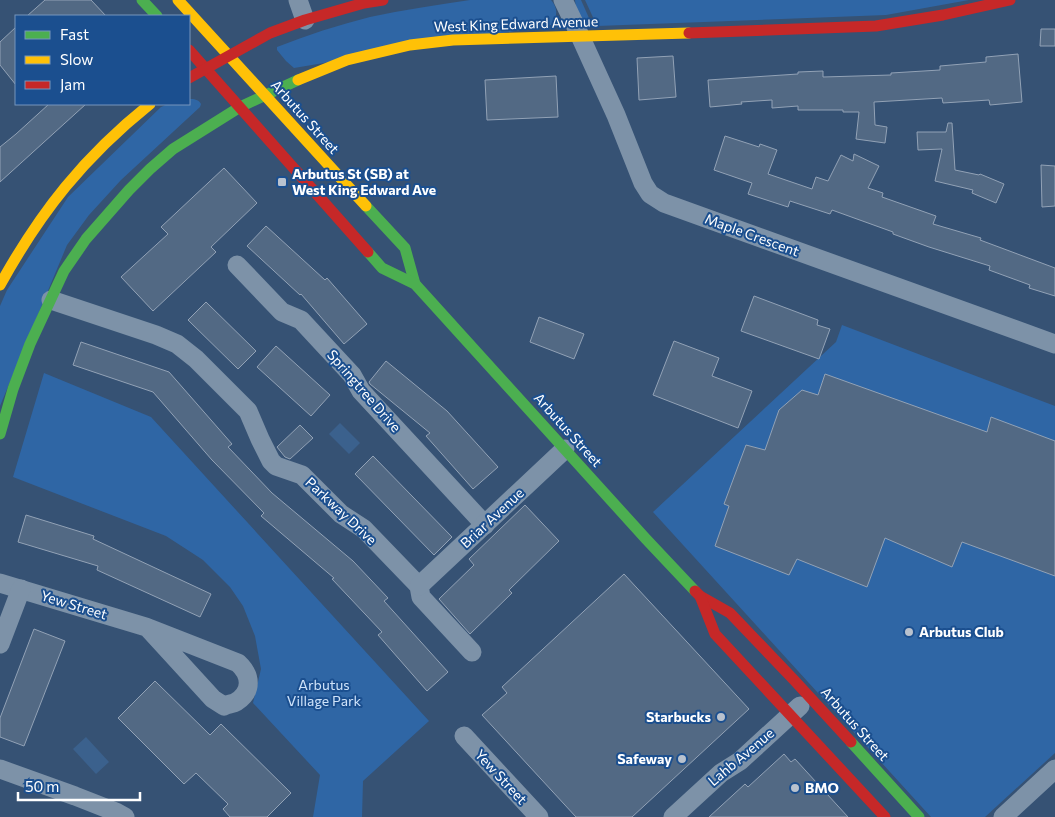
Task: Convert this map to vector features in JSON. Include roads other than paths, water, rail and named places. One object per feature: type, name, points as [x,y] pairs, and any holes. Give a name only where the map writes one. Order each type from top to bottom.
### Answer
[{"type":"main road","points":[[142,0],[156,15]]},
{"type":"main road","name":"Arbutus Street","points":[[178,0],[405,248],[415,284]]},
{"type":"main road","points":[[190,77],[270,33],[305,20],[364,3],[382,0]]},
{"type":"main road","name":"West King Edward Avenue","points":[[0,434],[16,380],[30,344],[64,271],[86,240],[129,190],[173,148],[240,107],[300,78],[347,60],[410,45],[452,40],[876,26],[943,15],[1010,0]]},
{"type":"main road","name":"Arbutus Street","points":[[190,51],[382,268],[415,284],[700,596],[730,613],[810,696],[920,817]]},
{"type":"main road","points":[[0,286],[8,256],[38,223],[85,164],[109,139],[149,105]]},
{"type":"main road","name":"Arbutus Street","points":[[700,596],[715,634],[885,817]]},
{"type":"street","points":[[298,0],[305,20]]},
{"type":"street","name":"Maple Crescent","points":[[563,0],[616,115],[643,183],[650,194],[664,203],[1055,344]]},
{"type":"street","name":"Springtree Drive","points":[[237,265],[282,312],[301,320],[352,375],[361,391],[485,525]]},
{"type":"street","name":"Parkway Drive","points":[[50,300],[156,335],[178,344],[196,359],[248,411],[260,439],[276,466],[302,475],[341,514],[364,529],[419,586],[421,597],[472,652]]},
{"type":"street","name":"Briar Avenue","points":[[419,586],[565,449]]},
{"type":"street","name":"Yew Street","points":[[0,582],[148,628],[238,663],[244,669],[248,680],[247,691],[236,702],[224,706],[213,699],[148,628]]},
{"type":"street","points":[[0,644],[20,589]]},
{"type":"street","name":"Lahb Avenue","points":[[673,817],[720,773],[740,761],[810,696]]},
{"type":"street","name":"Yew Street","points":[[464,736],[539,817]]},
{"type":"street","points":[[0,769],[88,801],[125,817]]},
{"type":"street","points":[[1003,817],[1055,769]]},
{"type":"place","name":"Arbutus St (SB) at West King Edward Ave","points":[[282,182]]},
{"type":"place","name":"Arbutus Club","points":[[909,632]]},
{"type":"place","name":"Starbucks","points":[[721,717]]},
{"type":"place","name":"Safeway","points":[[682,759]]},
{"type":"place","name":"BMO","points":[[795,788]]},
{"type":"park label","name":"Arbutus Village Park","points":[[324,694]]}]
